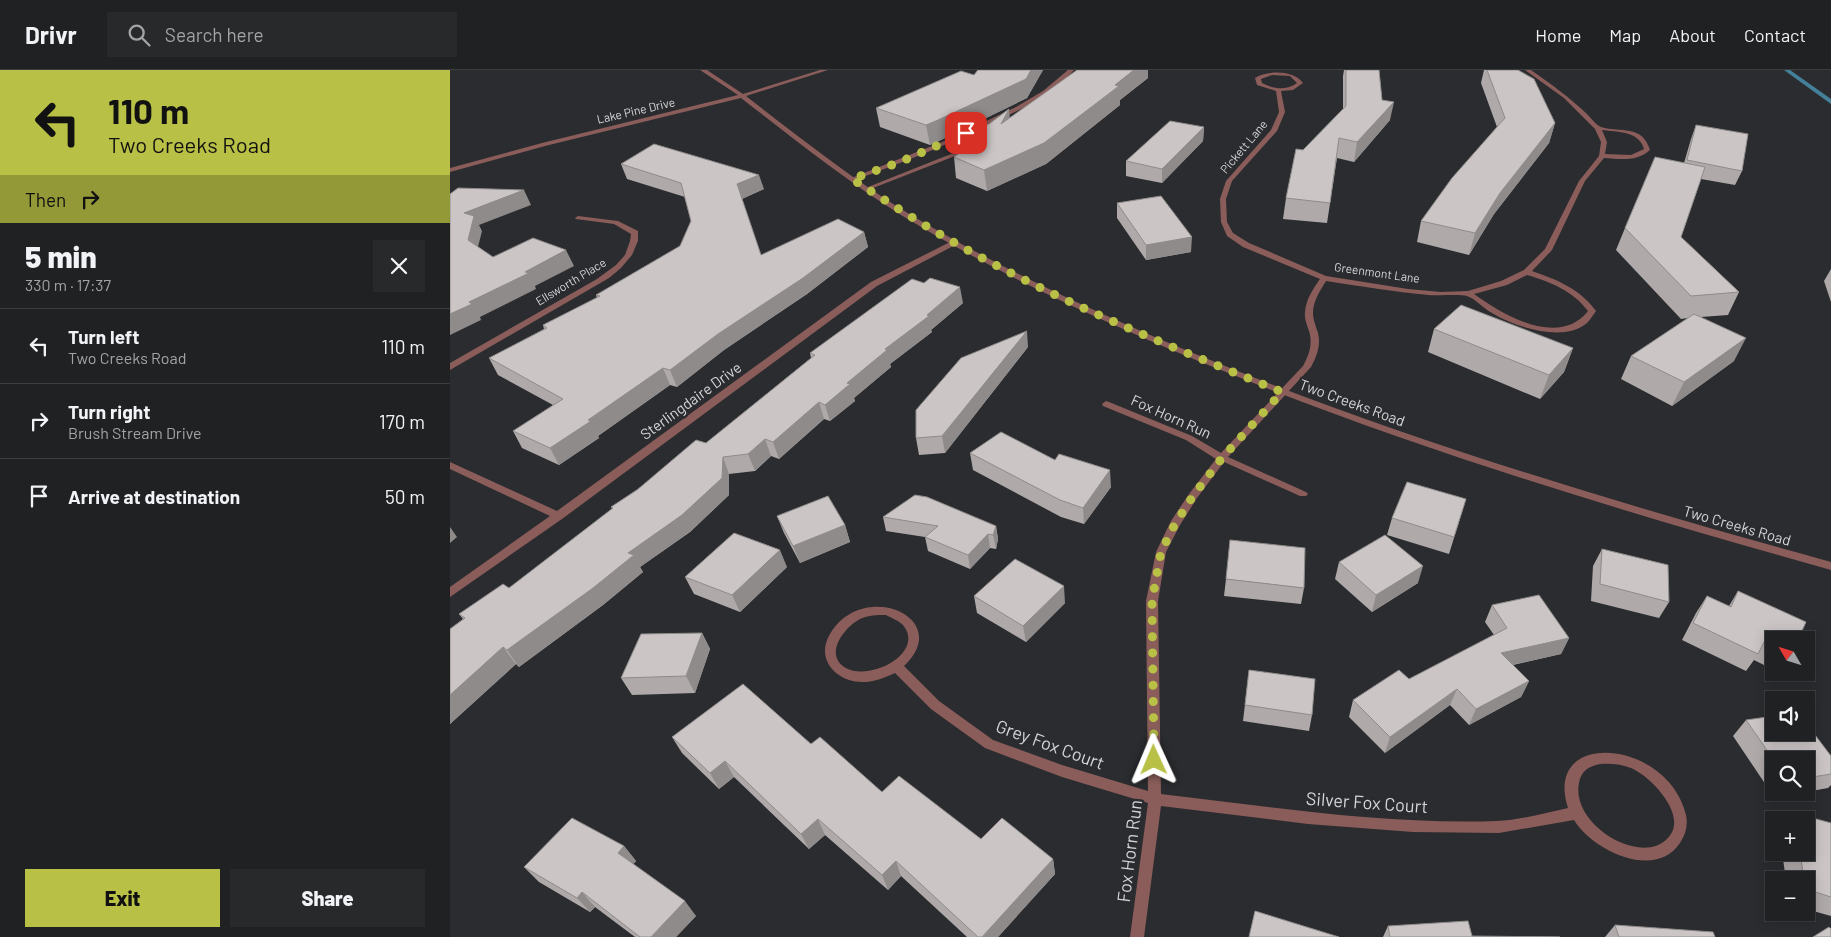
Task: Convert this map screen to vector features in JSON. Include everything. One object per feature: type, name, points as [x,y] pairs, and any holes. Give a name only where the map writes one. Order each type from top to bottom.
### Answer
[{"type":"street","name":"Two Creeks Road","points":[[703,70],[743,97],[852,179],[956,243],[1049,291],[1134,330],[1282,392],[1378,428],[1583,496],[1831,566]]},
{"type":"street","name":"Lake Pine Drive","points":[[450,170],[559,140],[743,97],[825,70]]},
{"type":"street","points":[[852,179],[931,149],[1032,103],[1061,81],[1071,70]]},
{"type":"street","points":[[1528,70],[1566,98],[1598,128],[1604,142],[1602,156],[1631,158],[1647,150],[1640,137],[1629,132],[1598,128]]},
{"type":"street","points":[[1271,73],[1281,73],[1300,80],[1300,83],[1294,88],[1278,89],[1262,86],[1257,81],[1258,78],[1271,73]]},
{"type":"street","name":"Pickett Lane","points":[[1278,89],[1282,112],[1279,121],[1274,131],[1229,181],[1223,199],[1224,222],[1230,234],[1246,245],[1324,278]]},
{"type":"street","points":[[1024,114],[1032,103]]},
{"type":"street","points":[[866,188],[981,144]]},
{"type":"street","name":"Greenmont Lane","points":[[1282,392],[1307,367],[1316,352],[1314,333],[1308,310],[1314,294],[1324,278],[1441,294],[1468,292],[1504,283],[1527,272],[1548,250],[1582,181],[1602,156]]},
{"type":"street","name":"Ellsworth Place","points":[[450,367],[600,281],[618,268],[630,255],[635,244],[635,233],[626,225],[578,218]]},
{"type":"street","name":"Sterlingdaire Drive","points":[[450,593],[874,284],[956,243]]},
{"type":"street","points":[[1468,292],[1495,312],[1523,324],[1550,330],[1569,330],[1587,321],[1592,311],[1586,301],[1556,282],[1527,272]]},
{"type":"street","name":"Fox Horn Run","points":[[1137,937],[1155,799],[1152,601],[1161,552],[1175,524],[1193,496],[1222,458],[1282,392]]},
{"type":"street","name":"Fox Horn Run","points":[[1106,404],[1189,438],[1222,458],[1302,494]]},
{"type":"street","points":[[450,466],[558,516]]},
{"type":"street","points":[[888,611],[900,615],[909,622],[913,629],[914,641],[910,652],[897,667],[886,673],[871,677],[863,678],[849,675],[838,669],[830,658],[830,646],[834,635],[843,625],[856,616],[869,612],[888,611]]},
{"type":"street","name":"Grey Fox Court","points":[[897,667],[935,705],[989,744],[1062,771],[1155,799]]},
{"type":"street","points":[[1604,758],[1622,759],[1641,767],[1657,778],[1671,793],[1678,808],[1681,823],[1678,836],[1668,846],[1655,853],[1638,853],[1620,849],[1603,840],[1588,828],[1577,813],[1571,797],[1571,782],[1577,769],[1588,761],[1604,758]]},
{"type":"street","name":"Silver Fox Court","points":[[1155,799],[1308,818],[1413,826],[1498,827],[1577,813]]},
{"type":"building","points":[[978,70],[1031,70],[1026,79],[926,125],[876,108],[961,71],[974,75]]},
{"type":"building","points":[[1077,70],[1134,70],[1115,85],[1119,86],[1044,143],[984,170],[954,157],[976,141],[958,135],[989,124],[1009,109],[1001,124]]},
{"type":"building","points":[[1346,70],[1379,70],[1382,100],[1394,102],[1357,142],[1339,138],[1330,203],[1286,198],[1296,149],[1303,150],[1346,106]]},
{"type":"building","points":[[1487,70],[1518,70],[1534,79],[1555,123],[1500,193],[1475,233],[1421,221],[1452,178],[1505,118]]},
{"type":"building","points":[[1170,121],[1204,127],[1162,169],[1126,161]]},
{"type":"building","points":[[1696,125],[1748,134],[1742,171],[1687,160]]},
{"type":"building","points":[[654,144],[759,175],[737,184],[761,255],[838,219],[864,232],[803,278],[718,334],[670,370],[663,368],[588,420],[591,421],[550,448],[513,431],[563,399],[489,358],[547,328],[543,325],[600,296],[596,295],[680,246],[691,221],[681,183],[621,164]]},
{"type":"building","points":[[1655,157],[1705,167],[1681,237],[1739,292],[1691,296],[1625,228]]},
{"type":"building","points":[[458,188],[524,190],[464,213],[474,216],[468,240],[493,257],[533,238],[566,250],[525,272],[529,273],[469,302],[472,304],[450,314],[450,194]]},
{"type":"building","points":[[1161,196],[1192,237],[1146,245],[1117,203]]},
{"type":"building","points":[[930,278],[960,287],[927,315],[929,316],[885,349],[887,350],[847,383],[850,384],[825,405],[819,402],[773,442],[765,439],[748,454],[723,457],[722,478],[682,515],[628,553],[634,555],[593,588],[507,650],[503,647],[450,695],[450,629],[465,618],[459,614],[503,584],[509,588],[613,508],[611,507],[637,490],[696,440],[706,443],[815,355],[810,353],[912,279],[924,283]]},
{"type":"building","points":[[1461,305],[1573,348],[1549,375],[1434,329]]},
{"type":"building","points":[[1694,314],[1746,338],[1684,382],[1631,356]]},
{"type":"building","points":[[1027,331],[942,436],[916,438],[916,410],[961,358]]},
{"type":"building","points":[[1001,432],[1055,460],[1059,454],[1110,470],[1083,508],[1060,500],[970,453]]},
{"type":"building","points":[[1407,482],[1466,499],[1454,537],[1392,518]]},
{"type":"building","points":[[915,495],[927,497],[996,526],[993,535],[988,534],[968,555],[925,537],[938,526],[883,517]]},
{"type":"building","points":[[828,496],[845,525],[793,546],[777,516]]},
{"type":"building","points":[[734,533],[780,550],[732,595],[685,577]]},
{"type":"building","points":[[1385,535],[1423,566],[1376,595],[1339,562]]},
{"type":"building","points":[[1230,540],[1305,548],[1304,588],[1226,579]]},
{"type":"building","points":[[1602,549],[1668,565],[1669,602],[1600,584]]},
{"type":"building","points":[[1015,559],[1064,586],[1023,626],[974,596]]},
{"type":"building","points":[[1738,591],[1806,622],[1802,631],[1765,631],[1765,642],[1758,654],[1693,623],[1707,596],[1731,607]]},
{"type":"building","points":[[1539,595],[1569,638],[1501,653],[1529,681],[1476,709],[1457,689],[1390,737],[1353,700],[1399,670],[1409,679],[1507,628],[1492,605]]},
{"type":"building","points":[[702,633],[686,676],[621,678],[641,634]]},
{"type":"building","points":[[1249,670],[1315,679],[1312,715],[1245,705]]},
{"type":"building","points":[[743,684],[811,744],[820,737],[882,792],[899,776],[981,839],[1002,818],[1053,859],[982,937],[978,937],[896,861],[882,875],[818,819],[801,834],[725,761],[710,773],[672,737]]},
{"type":"building","points":[[1765,717],[1765,741],[1815,741],[1815,735],[1831,756],[1831,774],[1815,777],[1815,751],[1768,751],[1746,720]]},
{"type":"building","points":[[572,818],[624,846],[618,853],[685,901],[651,937],[640,937],[582,892],[577,898],[524,867]]},
{"type":"building","points":[[1815,819],[1831,823],[1831,897],[1815,892],[1815,871],[1803,871],[1801,861],[1815,861]]},
{"type":"building","points":[[1255,911],[1339,937],[1249,937]]},
{"type":"building","points":[[1468,921],[1472,936],[1560,937],[1390,937],[1388,926]]},
{"type":"building","points":[[1615,925],[1713,932],[1715,937],[1619,937]]},
{"type":"building","points":[[1829,927],[1831,929],[1831,937],[1813,937]]},
{"type":"waterway","points":[[1787,70],[1831,102]]},
{"type":"route","points":[[966,133],[900,162],[852,179],[956,243],[1049,291],[1151,338],[1282,392],[1222,458],[1193,496],[1175,524],[1161,552],[1152,601],[1154,760]]}]
